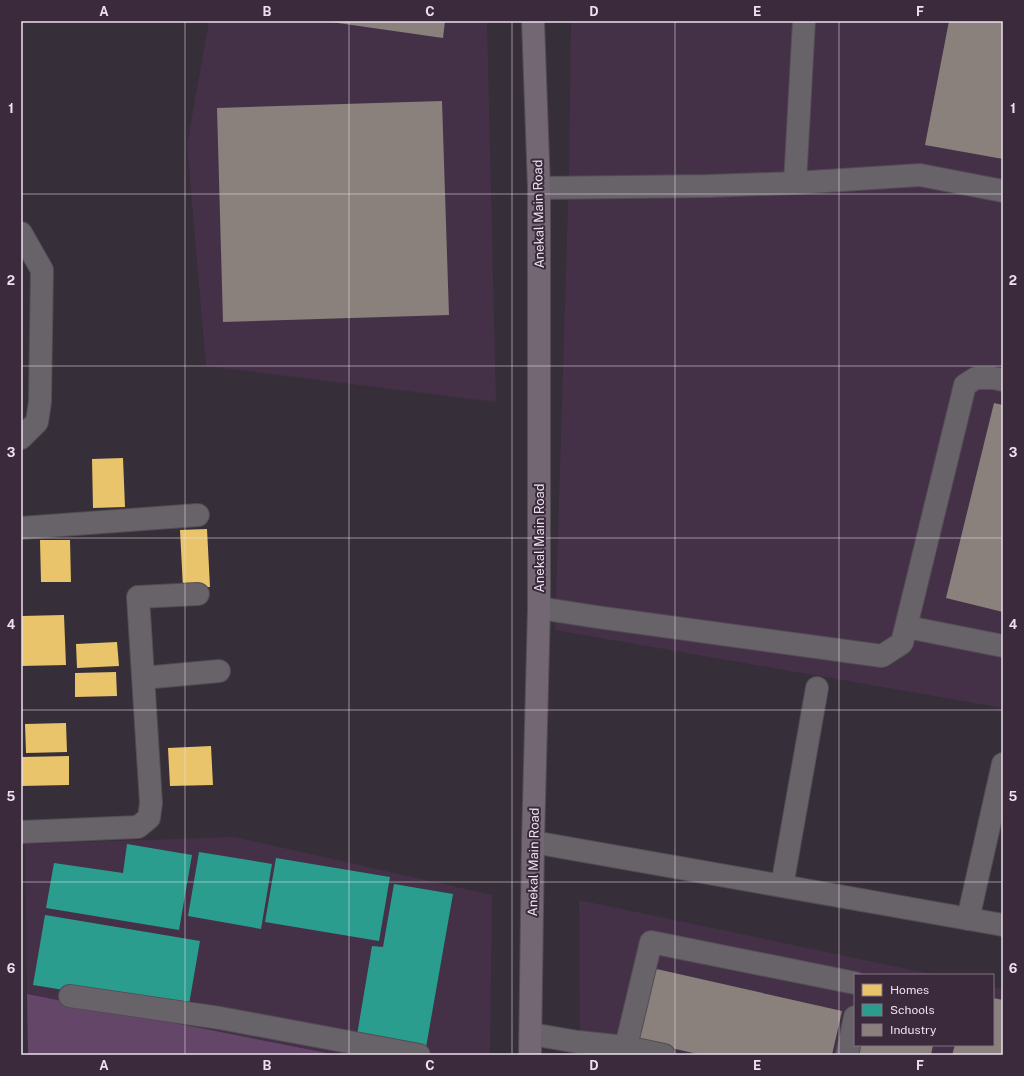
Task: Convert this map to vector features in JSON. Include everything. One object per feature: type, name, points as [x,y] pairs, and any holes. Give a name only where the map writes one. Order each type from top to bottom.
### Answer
[{"type":"main road","name":"Anekal Main Road","points":[[531,1045],[533,842],[539,608],[539,188],[533,21]]},
{"type":"street","points":[[795,183],[804,21]]},
{"type":"street","points":[[539,188],[708,186],[795,183],[920,175],[1003,191]]},
{"type":"street","points":[[21,233],[42,270],[40,402],[37,422],[21,438]]},
{"type":"street","points":[[539,608],[882,656],[902,644],[965,385],[976,378],[993,378],[1003,380]]},
{"type":"street","points":[[21,528],[198,515]]},
{"type":"street","points":[[21,832],[138,827],[149,818],[151,803],[138,598],[198,594]]},
{"type":"street","points":[[907,627],[1003,646]]},
{"type":"street","points":[[143,678],[219,672]]},
{"type":"street","points":[[782,886],[817,688]]},
{"type":"street","points":[[968,918],[1003,764]]},
{"type":"street","points":[[533,842],[1003,925]]},
{"type":"street","points":[[625,1051],[651,942],[854,982]]},
{"type":"street","points":[[70,996],[220,1018],[419,1055]]},
{"type":"street","points":[[847,1055],[854,1022]]},
{"type":"street","points":[[531,1045],[578,1042],[625,1051],[664,1055]]},
{"type":"shaded area","points":[[209,21],[487,21],[496,402],[206,366],[187,145]]},
{"type":"shaded area","points":[[571,21],[1003,21],[1003,708],[555,630],[569,174]]},
{"type":"shaded area","points":[[235,837],[492,895],[490,1055],[28,1055],[25,844]]},
{"type":"shaded area","points":[[579,900],[931,974],[854,974],[854,1046],[994,1046],[994,987],[1003,989],[1003,1055],[580,1055]]},
{"type":"shaded area","points":[[27,994],[337,1055],[28,1055]]},
{"type":"building: Homes","points":[[123,458],[125,507],[93,508],[92,459]]},
{"type":"building: Homes","points":[[207,529],[210,587],[183,588],[180,530]]},
{"type":"building: Homes","points":[[40,540],[70,540],[71,582],[41,582]]},
{"type":"building: Homes","points":[[64,615],[66,665],[21,666],[21,616]]},
{"type":"building: Homes","points":[[117,642],[119,666],[77,668],[76,644]]},
{"type":"building: Homes","points":[[116,672],[117,696],[75,697],[75,673]]},
{"type":"building: Homes","points":[[66,723],[67,752],[26,753],[25,724]]},
{"type":"building: Homes","points":[[211,746],[213,785],[170,786],[168,748]]},
{"type":"building: Homes","points":[[69,756],[69,785],[21,786],[21,757]]},
{"type":"building: Schools","points":[[127,844],[192,855],[179,930],[46,908],[54,863],[123,873]]},
{"type":"building: Schools","points":[[199,852],[272,864],[261,929],[188,916]]},
{"type":"building: Schools","points":[[276,858],[390,877],[379,941],[265,922]]},
{"type":"building: Schools","points":[[394,884],[453,894],[425,1053],[356,1041],[372,946],[383,947]]},
{"type":"building: Schools","points":[[45,915],[200,941],[188,1010],[33,985]]},
{"type":"building: Industry","points":[[331,21],[445,21],[443,38]]},
{"type":"building: Industry","points":[[949,21],[1003,21],[1003,159],[925,145]]},
{"type":"building: Industry","points":[[442,101],[449,315],[223,322],[217,108]]},
{"type":"building: Industry","points":[[994,403],[1003,405],[1003,612],[946,598]]},
{"type":"building: Industry","points":[[652,968],[842,1011],[832,1055],[702,1055],[636,1040]]},
{"type":"building: Industry","points":[[994,998],[1003,1000],[1003,1055],[952,1055],[955,1046],[994,1046]]},
{"type":"building: Industry","points":[[855,1046],[933,1046],[931,1055],[851,1055]]}]
